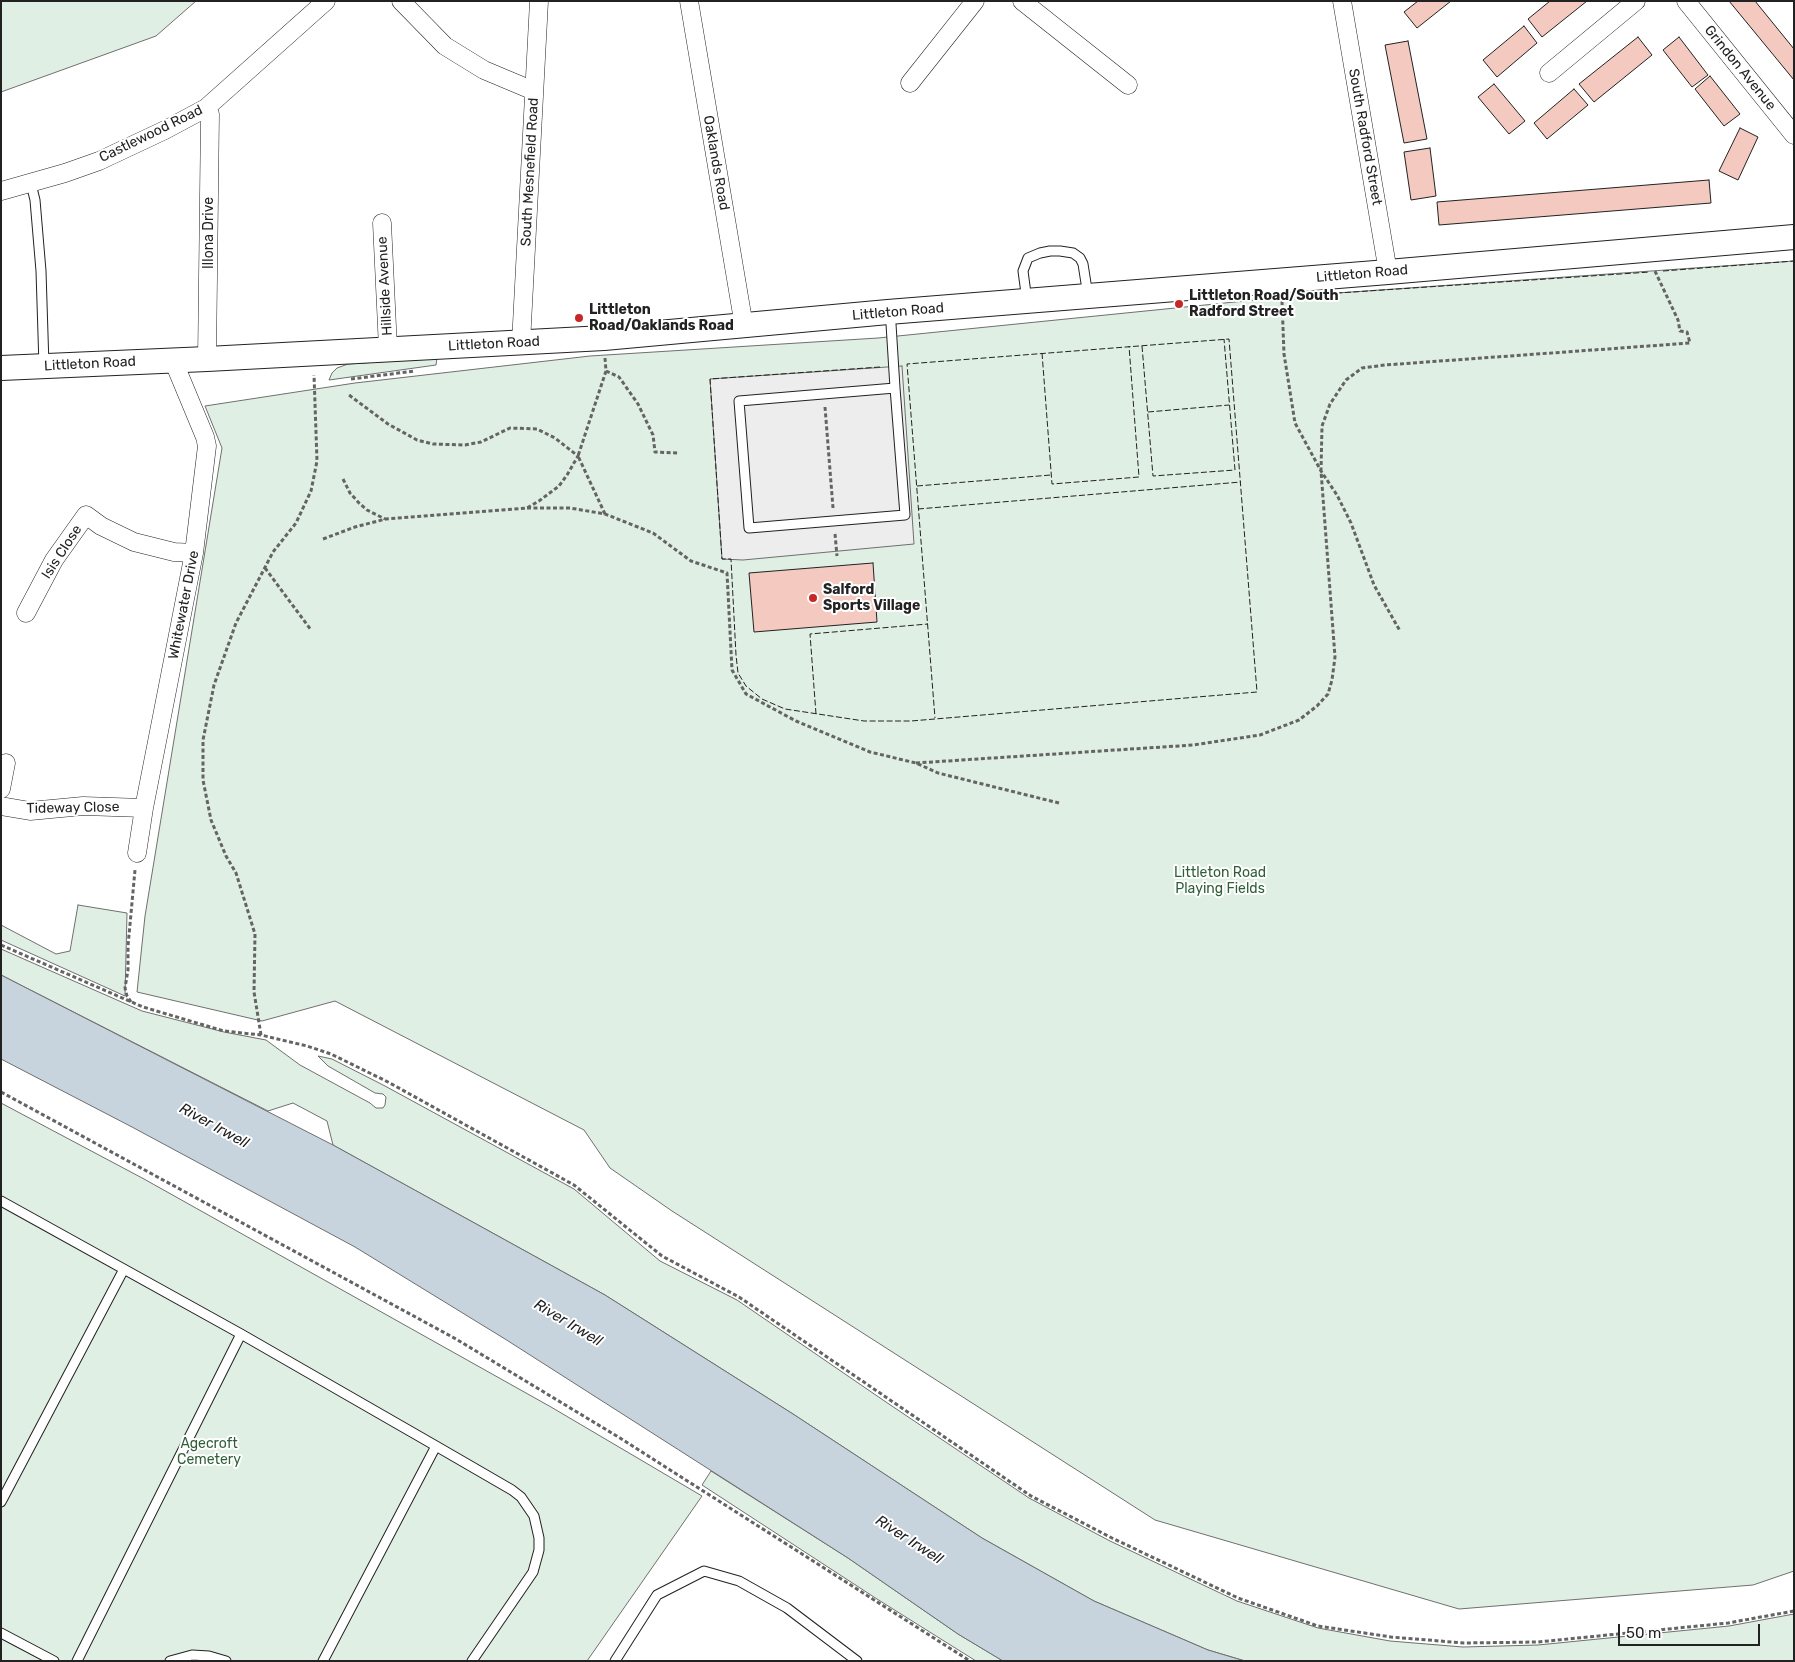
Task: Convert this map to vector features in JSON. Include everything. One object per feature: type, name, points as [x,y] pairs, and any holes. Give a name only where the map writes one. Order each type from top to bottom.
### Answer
[{"type":"street","name":"Castlewood Road","points":[[1,191],[65,173],[133,146],[206,108],[326,1]]},
{"type":"street","points":[[401,1],[445,46],[484,70],[534,91]]},
{"type":"street","name":"South Mesnefield Road","points":[[521,343],[539,1]]},
{"type":"street","name":"Oaklands Road","points":[[689,1],[744,326]]},
{"type":"street","points":[[910,83],[975,1]]},
{"type":"street","points":[[1022,1],[1128,85]]},
{"type":"street","points":[[1549,73],[1636,1]]},
{"type":"street","name":"Grindon Avenue","points":[[1686,1],[1794,135]]},
{"type":"street","name":"South Radford Street","points":[[1344,2],[1388,272]]},
{"type":"street","name":"Illona Drive","points":[[206,108],[210,114],[207,359]]},
{"type":"street","name":"Hillside Avenue","points":[[382,223],[388,348]]},
{"type":"street","name":"Littleton Road","points":[[1,368],[604,338],[888,312],[1794,237]]},
{"type":"street","name":"Whitewater Drive","points":[[137,853],[144,808],[194,553],[207,446],[173,360]]},
{"type":"street","name":"Isis Close","points":[[26,613],[54,560],[86,515],[101,526],[134,542],[174,552],[194,553]]},
{"type":"street","points":[[1,789],[6,763]]},
{"type":"street","name":"Tideway Close","points":[[1,806],[30,811],[83,806],[144,808]]},
{"type":"lane","points":[[31,184],[35,200],[41,271],[44,366]]},
{"type":"lane","points":[[1027,301],[1023,272],[1028,258],[1050,251],[1072,253],[1080,258],[1083,264],[1088,296]]},
{"type":"lane","points":[[888,312],[891,324],[905,515],[749,528],[739,401],[895,388]]},
{"type":"lane","points":[[1,1201],[241,1334],[512,1490],[521,1497],[534,1516],[540,1538],[540,1550],[533,1572],[472,1661]]},
{"type":"lane","points":[[1,1502],[124,1269]]},
{"type":"lane","points":[[77,1661],[241,1334]]},
{"type":"lane","points":[[323,1661],[436,1446]]},
{"type":"lane","points":[[616,1661],[658,1595],[704,1571],[739,1581],[787,1608],[857,1661]]},
{"type":"lane","points":[[1,1633],[54,1661]]},
{"type":"lane","points":[[170,1661],[192,1655],[209,1656],[226,1661]]},
{"type":"path","points":[[916,763],[1193,745],[1260,735],[1299,720],[1317,706],[1328,694],[1332,680],[1335,657],[1321,471],[1322,426],[1330,404],[1346,380],[1362,368],[1385,365],[1690,344],[1687,332],[1680,331],[1678,320],[1646,250]]},
{"type":"path","points":[[1282,280],[1284,354],[1295,423],[1321,471],[1337,495],[1351,523],[1374,585],[1400,632]]},
{"type":"path","points":[[527,508],[559,486],[578,456],[606,371],[604,338]]},
{"type":"path","points":[[261,1036],[254,992],[255,934],[236,873],[226,856],[211,820],[203,780],[202,760],[206,719],[214,685],[236,623],[273,552],[296,524],[312,491],[317,461],[312,354]]},
{"type":"path","points":[[606,371],[619,377],[638,404],[652,435],[656,452],[678,453]]},
{"type":"path","points":[[824,394],[837,556]]},
{"type":"path","points":[[349,395],[388,424],[417,440],[465,445],[481,442],[510,428],[537,429],[555,438],[578,456],[605,514]]},
{"type":"path","points":[[343,479],[350,493],[359,503],[367,510],[386,519]]},
{"type":"path","points":[[323,539],[355,526],[386,519],[527,508],[570,508],[605,514],[653,533],[691,562],[727,573],[732,670],[746,694],[796,721],[870,752],[916,763],[938,773],[1059,803]]},
{"type":"path","points":[[265,568],[311,630]]},
{"type":"path","points":[[132,1002],[127,996],[125,988],[137,853]]},
{"type":"path","points":[[1,944],[132,1002],[224,1031],[261,1036],[331,1054],[388,1082],[574,1185],[662,1256],[739,1297],[1031,1496],[1112,1538],[1238,1598],[1318,1626],[1391,1637],[1464,1643],[1548,1641],[1728,1623],[1794,1611]]},
{"type":"path","points":[[1,1092],[456,1339],[620,1438],[970,1661]]},
{"type":"green space","points":[[1,1],[196,1],[156,36],[1,92]]},
{"type":"green space","name":"Littleton Road Playing Fields","points":[[1794,261],[1794,1571],[1753,1585],[1459,1609],[1155,1520],[672,1211],[610,1168],[584,1130],[335,1001],[262,1021],[137,992],[145,916],[222,448],[205,406],[355,383],[590,356],[878,338],[1294,296]]},
{"type":"green space","points":[[437,358],[436,365],[329,380],[337,368],[348,364]]},
{"type":"green space","points":[[78,905],[127,913],[125,996],[1,940],[1,925],[56,954],[70,951]]},
{"type":"green space","points":[[1,949],[142,1011],[224,1032],[266,1040],[300,1065],[376,1108],[383,1108],[385,1105],[386,1097],[383,1094],[375,1093],[328,1066],[318,1056],[332,1059],[385,1086],[574,1189],[660,1261],[737,1300],[1029,1498],[1110,1541],[1237,1601],[1318,1628],[1390,1641],[1463,1647],[1538,1645],[1729,1626],[1794,1614],[1794,1661],[1245,1661],[1208,1650],[1094,1601],[982,1538],[793,1414],[605,1295],[333,1145],[327,1121],[293,1103],[268,1111],[1,975]]},
{"type":"green space","name":"Agecroft Cemetery","points":[[1,1103],[144,1179],[551,1407],[702,1496],[587,1661],[1,1661]]},
{"type":"green space","points":[[711,1471],[848,1558],[958,1634],[1003,1661],[976,1661],[877,1599],[702,1485]]},
{"type":"shaded area","points":[[902,366],[914,544],[743,560],[722,559],[710,379]]},
{"type":"water","name":"River Irwell","points":[[1,975],[333,1145],[605,1295],[793,1414],[982,1538],[1094,1601],[1208,1650],[1245,1661],[1003,1661],[958,1634],[848,1558],[505,1339],[355,1247],[1,1059]]},
{"type":"building","points":[[1418,1],[1451,1],[1417,28],[1404,12]]},
{"type":"building","points":[[1550,1],[1587,1],[1542,37],[1528,19]]},
{"type":"building","points":[[1729,1],[1755,1],[1794,49],[1794,80]]},
{"type":"building","points":[[1524,26],[1537,43],[1497,77],[1483,60]]},
{"type":"building","points":[[1638,37],[1652,55],[1594,102],[1579,84]]},
{"type":"building","points":[[1679,37],[1708,75],[1692,87],[1663,50]]},
{"type":"building","points":[[1408,41],[1427,139],[1404,143],[1385,45]]},
{"type":"building","points":[[1710,76],[1740,114],[1724,126],[1695,89]]},
{"type":"building","points":[[1494,84],[1525,121],[1509,134],[1478,97]]},
{"type":"building","points":[[1574,89],[1588,105],[1547,139],[1534,123]]},
{"type":"building","points":[[1740,128],[1758,137],[1738,180],[1719,171]]},
{"type":"building","points":[[1430,148],[1436,196],[1411,200],[1404,152]]},
{"type":"building","points":[[1709,180],[1711,203],[1439,225],[1437,202]]},
{"type":"building","name":"Salford Sports Village","points":[[873,563],[877,622],[754,632],[749,573]]},
{"type":"fence","points":[[1663,271],[1794,261]]},
{"type":"fence","points":[[1294,296],[1650,272]]},
{"type":"fence","points":[[1142,346],[1153,476],[1235,470],[1224,339]]},
{"type":"fence","points":[[880,367],[710,379],[722,559],[731,559],[738,673],[746,686],[762,699],[785,709],[864,721],[911,721],[1257,692],[1229,339],[907,364],[935,718]]},
{"type":"fence","points":[[1042,353],[1052,484],[1139,477],[1129,346]]},
{"type":"fence","points":[[1148,412],[1229,405]]},
{"type":"fence","points":[[917,486],[1051,475]]},
{"type":"fence","points":[[918,509],[1241,482]]},
{"type":"fence","points":[[816,714],[810,634],[928,624]]},
{"type":"place","name":"Littleton Road/South Radford Street","points":[[1179,304]]},
{"type":"place","name":"Littleton Road/Oaklands Road","points":[[579,318]]},
{"type":"place","name":"Salford Sports Village","points":[[813,598]]}]
